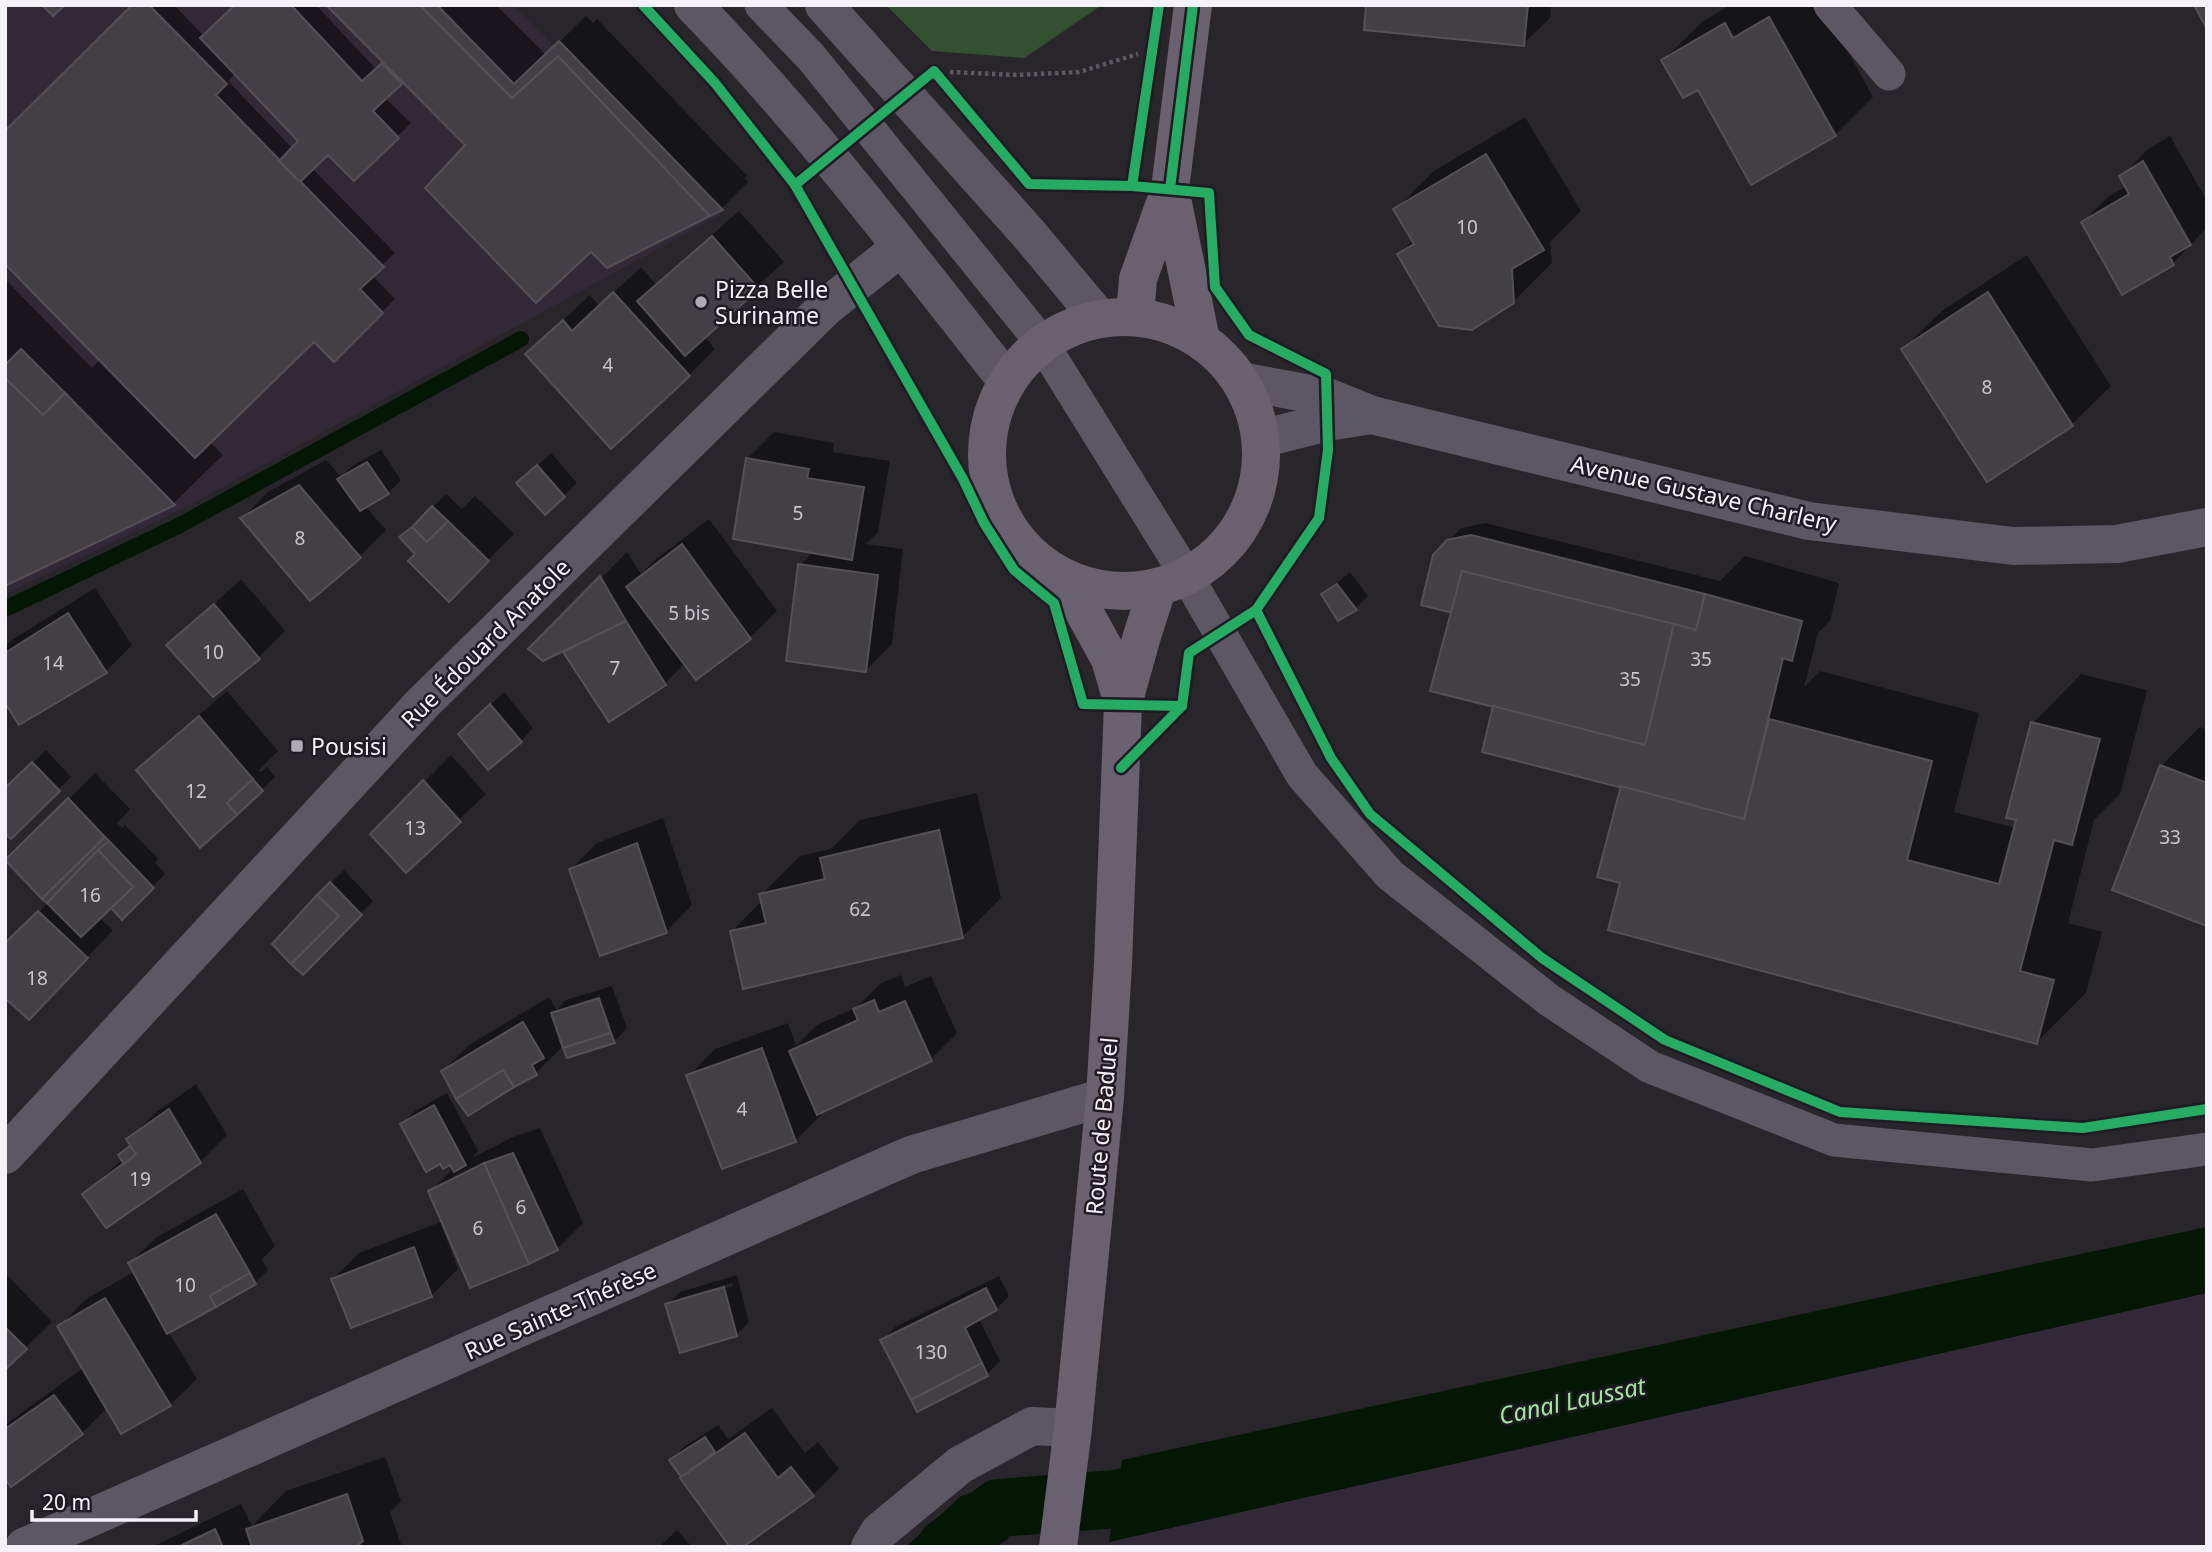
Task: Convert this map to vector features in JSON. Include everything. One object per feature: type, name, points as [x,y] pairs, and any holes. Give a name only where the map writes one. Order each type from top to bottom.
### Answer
[{"type":"main road","points":[[1117,317],[1138,279],[1170,190],[1193,5]]},
{"type":"main road","points":[[1170,190],[1200,340]]},
{"type":"main road","points":[[1117,317],[1169,324],[1200,340],[1222,358],[1240,381],[1254,408],[1261,439],[1260,481],[1246,519],[1221,553],[1173,583],[1111,593],[1066,581],[1028,553],[1000,514],[987,469],[990,421],[1007,381],[1022,361],[1042,343],[1069,328],[1117,317]]},
{"type":"main road","name":"Route de Baduel","points":[[1058,1547],[1071,1443],[1105,1097],[1123,704],[1110,659],[1066,581]]},
{"type":"main road","name":"Route de Baduel","points":[[1123,704],[1173,583]]},
{"type":"street","points":[[693,5],[771,88],[830,157],[1007,381]]},
{"type":"street","points":[[824,5],[1011,213],[1117,317]]},
{"type":"street","name":"Rue Édouard Anatole","points":[[5,1156],[422,704],[825,307],[901,247]]},
{"type":"street","name":"Avenue Gustave Charlery","points":[[1240,381],[1326,397],[1372,415],[1809,521],[2013,545],[2117,544],[2207,527]]},
{"type":"street","name":"Avenue Gustave Charlery","points":[[1261,439],[1327,422],[1372,415]]},
{"type":"street","name":"Rue Sainte-Thérèse","points":[[23,1547],[911,1155],[1105,1097]]},
{"type":"street","points":[[870,1547],[879,1532],[960,1465],[1032,1426],[1071,1443]]},
{"type":"lane","points":[[761,5],[811,57],[1042,343],[1173,583],[1302,775],[1391,875],[1549,1000],[1650,1067],[1834,1140],[2092,1166],[2207,1149]]},
{"type":"lane","points":[[1830,5],[1889,74]]},
{"type":"path","points":[[948,71],[1016,75],[1079,72],[1140,53]]},
{"type":"shaded area","points":[[5,5],[514,5],[720,215],[188,506],[5,594]]},
{"type":"shaded area","points":[[2207,1293],[2207,1547],[1109,1547],[1109,1542]]},
{"type":"green space","points":[[886,5],[1102,5],[1024,58],[932,51]]},
{"type":"water","points":[[2207,1227],[2207,1293],[1109,1542],[1122,1460]]},
{"type":"water","points":[[1015,1479],[1008,1539],[996,1547],[906,1547],[961,1496]]},
{"type":"building","points":[[42,5],[65,5],[53,16]]},
{"type":"building","points":[[132,5],[149,5],[227,84],[216,95],[384,267],[360,289],[383,313],[334,362],[314,342],[195,458],[5,264],[5,131]]},
{"type":"building","points":[[235,5],[291,5],[362,81],[382,63],[402,84],[373,111],[399,138],[354,181],[328,155],[300,182],[279,161],[298,141],[200,38]]},
{"type":"building","points":[[326,5],[420,5],[512,98],[558,56],[710,216],[607,268],[591,252],[536,303],[425,188],[465,145]]},
{"type":"building","points":[[420,5],[437,5],[514,84],[559,41],[723,210],[710,216],[558,56],[512,98]]},
{"type":"building","points":[[1366,5],[1528,5],[1524,46],[1364,30]]},
{"type":"building","points":[[2194,5],[2207,5],[2207,29]]},
{"type":"building","points":[[1769,17],[1836,136],[1751,185],[1698,90],[1683,98],[1661,60],[1725,23],[1733,38]]},
{"type":"building","points":[[1486,154],[1544,250],[1512,269],[1514,303],[1472,330],[1439,326],[1397,254],[1414,244],[1393,209]]},
{"type":"building","points":[[2143,161],[2191,245],[2170,257],[2174,265],[2122,295],[2081,222],[2129,194],[2119,176]]},
{"type":"building","points":[[712,236],[759,289],[685,356],[637,301]]},
{"type":"building","points":[[613,292],[690,376],[611,449],[525,354],[563,320],[572,331]]},
{"type":"building","points":[[1988,292],[2073,426],[1987,482],[1901,349]]},
{"type":"building","points":[[21,349],[65,393],[43,415],[5,378],[5,365]]},
{"type":"building","points":[[5,378],[43,415],[65,393],[175,505],[5,586]]},
{"type":"building","points":[[746,458],[809,469],[807,478],[864,487],[852,560],[733,539]]},
{"type":"building","points":[[367,462],[389,494],[360,511],[337,479]]},
{"type":"building","points":[[537,465],[565,497],[545,515],[516,483]]},
{"type":"building","points":[[299,485],[361,558],[310,601],[240,518]]},
{"type":"building","points":[[432,506],[448,521],[427,542],[412,527]]},
{"type":"building","points":[[448,521],[489,561],[449,602],[408,561],[415,554],[399,537],[412,527],[427,542]]},
{"type":"building","points":[[1471,535],[1705,594],[1696,630],[1462,571],[1453,613],[1421,605],[1433,555],[1447,540]]},
{"type":"building","points":[[682,544],[751,639],[696,680],[626,587]]},
{"type":"building","points":[[798,564],[878,575],[866,672],[786,661]]},
{"type":"building","points":[[1462,571],[1674,624],[1645,745],[1430,691]]},
{"type":"building","points":[[600,576],[626,621],[543,661],[528,649]]},
{"type":"building","points":[[1337,584],[1357,610],[1338,621],[1321,594]]},
{"type":"building","points":[[1705,594],[1802,621],[1792,661],[1783,658],[1744,819],[1482,752],[1493,706],[1645,745],[1674,624],[1696,630]]},
{"type":"building","points":[[214,604],[260,659],[213,697],[166,645]]},
{"type":"building","points":[[68,613],[107,673],[19,725],[5,703],[5,653]]},
{"type":"building","points":[[626,621],[666,685],[609,722],[563,652]]},
{"type":"building","points":[[490,704],[522,742],[488,770],[458,734]]},
{"type":"building","points":[[199,716],[253,779],[227,803],[237,815],[200,848],[136,770]]},
{"type":"building","points":[[1769,719],[1932,761],[1907,860],[1999,884],[2016,820],[2006,818],[2031,722],[2100,739],[2072,845],[2054,840],[2020,971],[2054,980],[2037,1044],[1608,930],[1620,883],[1597,877],[1621,786],[1744,819]]},
{"type":"building","points":[[32,762],[60,791],[11,839],[5,833],[5,788]]},
{"type":"building","points":[[2160,765],[2207,783],[2207,926],[2112,890]]},
{"type":"building","points":[[253,779],[263,791],[237,815],[227,803]]},
{"type":"building","points":[[423,780],[461,822],[406,873],[370,834]]},
{"type":"building","points":[[68,798],[105,837],[42,899],[5,860]]},
{"type":"building","points":[[939,830],[963,938],[743,989],[730,931],[766,923],[759,894],[825,879],[820,858]]},
{"type":"building","points":[[105,837],[109,841],[47,903],[42,899]]},
{"type":"building","points":[[109,841],[154,888],[122,920],[111,908],[133,887],[98,850]]},
{"type":"building","points":[[637,843],[667,933],[600,956],[569,869]]},
{"type":"building","points":[[98,850],[133,887],[81,937],[47,903]]},
{"type":"building","points":[[330,882],[362,915],[303,975],[291,964],[339,916],[317,895]]},
{"type":"building","points":[[317,895],[339,916],[291,964],[272,944]]},
{"type":"building","points":[[38,911],[88,958],[29,1020],[5,998],[5,943]]},
{"type":"building","points":[[599,998],[611,1033],[563,1048],[551,1013]]},
{"type":"building","points":[[874,1000],[879,1012],[905,1001],[932,1061],[817,1115],[789,1051],[858,1020],[853,1009]]},
{"type":"building","points":[[523,1022],[544,1058],[532,1065],[537,1075],[514,1087],[503,1070],[456,1099],[441,1071]]},
{"type":"building","points":[[611,1033],[615,1043],[567,1058],[563,1048]]},
{"type":"building","points":[[762,1048],[796,1142],[722,1169],[686,1075]]},
{"type":"building","points":[[503,1070],[514,1087],[468,1116],[456,1099]]},
{"type":"building","points":[[434,1105],[466,1165],[454,1172],[450,1165],[443,1169],[440,1164],[426,1172],[400,1124]]},
{"type":"building","points":[[169,1109],[201,1163],[106,1228],[82,1194],[136,1154],[126,1139]]},
{"type":"building","points":[[130,1146],[136,1154],[124,1164],[118,1155]]},
{"type":"building","points":[[513,1153],[558,1250],[529,1264],[484,1163]]},
{"type":"building","points":[[484,1163],[529,1264],[470,1288],[428,1191]]},
{"type":"building","points":[[216,1214],[250,1273],[210,1296],[216,1307],[167,1334],[128,1263]]},
{"type":"building","points":[[414,1247],[432,1297],[351,1328],[331,1279]]},
{"type":"building","points":[[250,1273],[256,1284],[216,1307],[210,1296]]},
{"type":"building","points":[[724,1287],[737,1336],[680,1353],[665,1304]]},
{"type":"building","points":[[986,1288],[997,1310],[965,1328],[982,1363],[911,1400],[880,1340]]},
{"type":"building","points":[[105,1298],[171,1406],[121,1434],[57,1326]]},
{"type":"building","points":[[5,1327],[27,1349],[5,1370]]},
{"type":"building","points":[[982,1363],[988,1376],[917,1412],[911,1400]]},
{"type":"building","points":[[54,1395],[83,1434],[11,1487],[5,1479],[5,1429]]},
{"type":"building","points":[[745,1433],[778,1478],[791,1467],[814,1496],[743,1547],[730,1547],[680,1478]]},
{"type":"building","points":[[705,1437],[715,1452],[681,1477],[669,1460]]},
{"type":"building","points":[[347,1494],[363,1541],[356,1547],[252,1547],[246,1529]]},
{"type":"building","points":[[215,1529],[223,1547],[178,1547]]},
{"type":"waterway","points":[[5,609],[180,525],[521,339]]},
{"type":"waterway","name":"Canal Laussat","points":[[946,1547],[999,1508],[1116,1499],[1194,1482]]},
{"type":"cycle path","points":[[643,5],[715,83],[795,185],[963,479],[984,523],[1014,570],[1054,603],[1083,704],[1182,706]]},
{"type":"cycle path","points":[[795,185],[934,71],[1029,184],[1132,186],[1159,5]]},
{"type":"cycle path","points":[[1170,189],[1193,5]]},
{"type":"cycle path","points":[[1121,768],[1182,706],[1189,653],[1256,610],[1319,518],[1328,450],[1326,374],[1249,335],[1215,287],[1209,193],[1132,186]]},
{"type":"cycle path","points":[[1256,610],[1331,758],[1370,814],[1542,958],[1665,1040],[1840,1112],[2083,1128],[2207,1109]]},
{"type":"place","name":"Pizza Belle Suriname","points":[[701,302]]},
{"type":"place","name":"Pousisi","points":[[297,746]]}]
